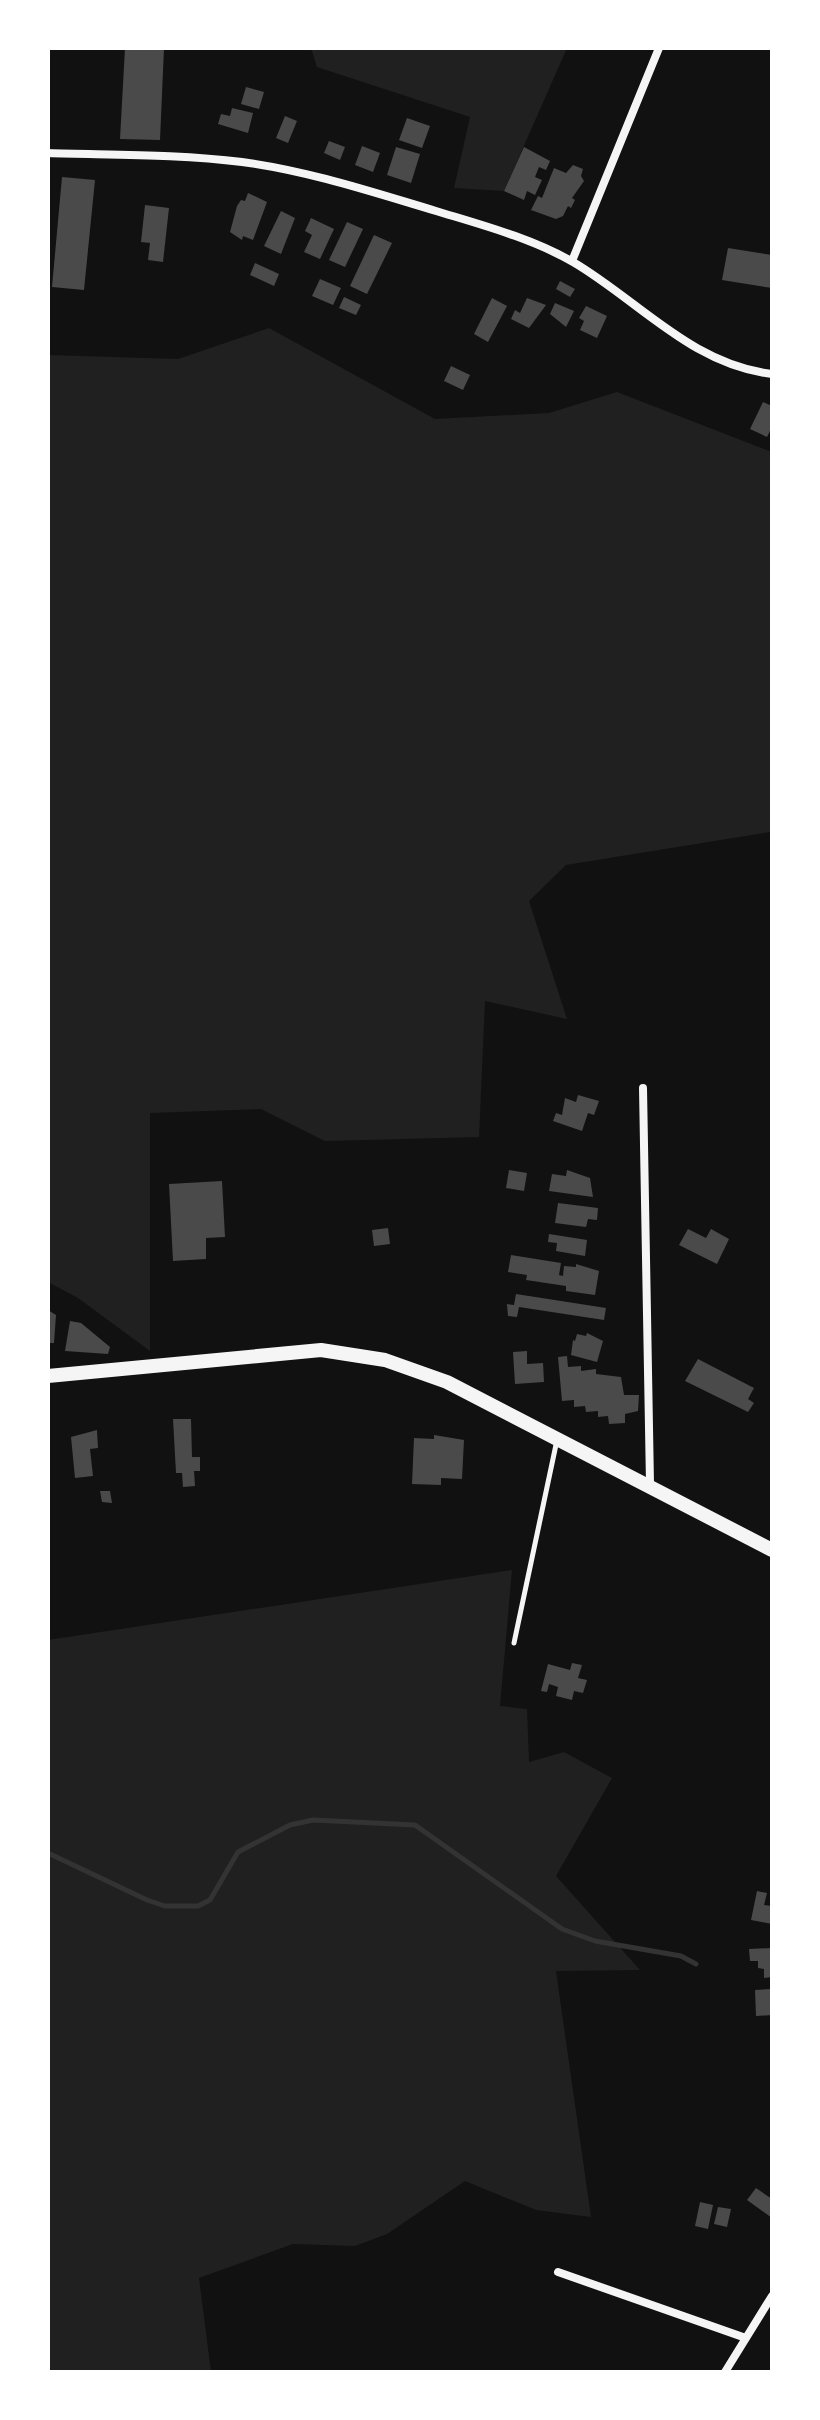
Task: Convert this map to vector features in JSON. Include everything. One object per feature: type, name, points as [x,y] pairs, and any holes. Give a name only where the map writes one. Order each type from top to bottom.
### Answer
[{"type":"main road","points":[[48,1376],[342,1351],[425,1373],[650,1484],[772,1550]]},
{"type":"street","points":[[572,261],[659,48]]},
{"type":"street","points":[[48,153],[227,161],[319,176],[490,227],[572,261],[694,346],[734,365],[772,374]]},
{"type":"street","points":[[643,1088],[650,1484]]},
{"type":"street","points":[[558,2272],[743,2337]]},
{"type":"street","points":[[725,2372],[743,2337],[772,2296]]},
{"type":"lane","points":[[514,1643],[557,1439]]},
{"type":"shaded area","points":[[311,48],[567,48],[504,191],[454,188],[470,117],[317,67]]},
{"type":"shaded area","points":[[269,328],[435,419],[549,413],[617,392],[772,452],[772,838],[770,832],[566,865],[529,901],[567,1019],[485,1001],[479,1137],[325,1141],[261,1109],[150,1113],[150,1351],[78,1298],[48,1282],[48,355],[178,359]]},
{"type":"shaded area","points":[[512,1570],[500,1706],[527,1709],[529,1762],[564,1752],[612,1778],[556,1876],[640,1970],[556,1971],[591,2217],[536,2210],[465,2181],[387,2234],[355,2246],[293,2244],[199,2278],[211,2372],[48,2372],[48,1640]]},
{"type":"building","points":[[125,48],[164,48],[160,140],[120,139]]},
{"type":"building","points":[[246,87],[264,92],[259,109],[241,104]]},
{"type":"building","points":[[232,108],[253,113],[248,133],[218,124],[221,114],[230,116]]},
{"type":"building","points":[[285,116],[297,121],[288,143],[276,138]]},
{"type":"building","points":[[407,118],[430,126],[422,148],[399,140]]},
{"type":"building","points":[[329,141],[345,147],[340,160],[324,153]]},
{"type":"building","points":[[362,146],[380,153],[373,172],[355,165]]},
{"type":"building","points":[[396,147],[420,154],[411,183],[387,175]]},
{"type":"building","points":[[524,147],[550,161],[546,170],[539,167],[535,177],[542,180],[535,195],[527,191],[524,200],[504,191]]},
{"type":"building","points":[[573,165],[583,169],[581,176],[584,181],[572,198],[575,200],[571,208],[568,206],[563,216],[556,219],[531,210],[538,196],[542,198],[554,168],[566,173]]},
{"type":"building","points":[[62,177],[95,180],[84,290],[52,287]]},
{"type":"building","points":[[248,193],[267,202],[253,240],[243,236],[242,240],[230,232],[237,206],[241,200],[245,201]]},
{"type":"building","points":[[145,205],[169,208],[163,262],[148,260],[150,243],[141,242]]},
{"type":"building","points":[[281,211],[295,218],[281,254],[264,246]]},
{"type":"building","points":[[311,218],[334,229],[320,259],[304,252],[312,235],[305,231]]},
{"type":"building","points":[[347,222],[363,229],[345,267],[329,260]]},
{"type":"building","points":[[374,235],[392,243],[367,294],[350,286]]},
{"type":"building","points":[[728,248],[772,255],[772,288],[722,280]]},
{"type":"building","points":[[255,263],[279,274],[274,286],[250,275]]},
{"type":"building","points":[[320,279],[341,288],[333,305],[312,296]]},
{"type":"building","points":[[560,281],[575,289],[570,297],[556,289]]},
{"type":"building","points":[[344,297],[361,305],[356,315],[339,308]]},
{"type":"building","points":[[492,298],[507,306],[488,342],[474,334]]},
{"type":"building","points":[[527,298],[546,305],[529,328],[511,319],[515,310],[520,313]]},
{"type":"building","points":[[555,303],[574,311],[566,327],[550,314]]},
{"type":"building","points":[[586,306],[607,316],[597,338],[580,330],[584,321],[579,318]]},
{"type":"building","points":[[451,366],[470,375],[463,390],[444,381]]},
{"type":"building","points":[[763,402],[772,406],[772,427],[767,437],[750,429]]},
{"type":"building","points":[[578,1095],[599,1101],[594,1115],[588,1113],[582,1131],[553,1121],[556,1113],[562,1115],[565,1098],[576,1102]]},
{"type":"building","points":[[509,1170],[527,1173],[524,1191],[506,1188]]},
{"type":"building","points":[[567,1170],[590,1178],[593,1197],[549,1191],[552,1174],[566,1176]]},
{"type":"building","points":[[222,1181],[225,1237],[206,1238],[206,1259],[173,1261],[169,1184]]},
{"type":"building","points":[[558,1203],[598,1208],[597,1220],[588,1219],[586,1227],[555,1223]]},
{"type":"building","points":[[388,1228],[390,1244],[374,1246],[372,1230]]},
{"type":"building","points":[[688,1229],[706,1238],[711,1229],[729,1239],[717,1264],[679,1245]]},
{"type":"building","points":[[549,1234],[587,1240],[585,1256],[556,1251],[557,1243],[548,1242]]},
{"type":"building","points":[[511,1255],[561,1263],[559,1275],[563,1276],[564,1266],[576,1267],[576,1264],[599,1271],[595,1295],[566,1291],[566,1286],[526,1280],[527,1275],[508,1272]]},
{"type":"building","points":[[516,1294],[606,1308],[604,1320],[519,1307],[517,1317],[508,1316],[507,1304],[514,1305]]},
{"type":"building","points":[[48,1310],[56,1315],[54,1343],[48,1343]]},
{"type":"building","points":[[70,1321],[81,1323],[110,1347],[108,1354],[65,1351]]},
{"type":"building","points":[[587,1333],[603,1341],[597,1362],[571,1355],[577,1334],[586,1336]]},
{"type":"building","points":[[527,1351],[527,1364],[543,1363],[544,1382],[515,1384],[513,1352]]},
{"type":"building","points":[[567,1356],[568,1367],[581,1366],[581,1371],[596,1369],[596,1374],[621,1377],[624,1395],[639,1395],[638,1411],[625,1414],[625,1423],[609,1424],[608,1416],[598,1417],[598,1411],[586,1412],[585,1406],[574,1407],[574,1400],[562,1401],[558,1357]]},
{"type":"building","points":[[698,1359],[754,1388],[748,1399],[754,1403],[748,1412],[685,1381]]},
{"type":"building","points":[[173,1419],[191,1419],[192,1457],[200,1457],[200,1471],[194,1471],[195,1486],[183,1487],[182,1473],[176,1473]]},
{"type":"building","points":[[97,1430],[98,1448],[90,1449],[93,1476],[75,1478],[71,1437]]},
{"type":"building","points":[[434,1435],[464,1440],[462,1479],[441,1478],[441,1485],[412,1484],[414,1438],[434,1439]]},
{"type":"building","points":[[100,1491],[110,1491],[112,1503],[102,1502]]},
{"type":"building","points":[[572,1663],[582,1665],[578,1678],[587,1680],[583,1693],[574,1691],[572,1700],[556,1696],[558,1687],[549,1684],[547,1692],[541,1691],[548,1664],[570,1670]]},
{"type":"building","points":[[757,1891],[767,1893],[764,1905],[772,1906],[772,1924],[751,1920]]},
{"type":"building","points":[[772,1948],[772,1977],[764,1978],[764,1969],[758,1968],[758,1961],[750,1961],[749,1949]]},
{"type":"building","points":[[772,1989],[772,2015],[756,2016],[755,1990]]},
{"type":"building","points":[[756,2188],[772,2199],[772,2218],[747,2200]]},
{"type":"building","points":[[700,2202],[713,2205],[708,2229],[695,2226]]},
{"type":"building","points":[[718,2207],[731,2209],[727,2227],[714,2224]]},
{"type":"waterway","points":[[48,1853],[147,1900],[165,1906],[198,1906],[210,1900],[238,1852],[290,1825],[313,1820],[415,1825],[562,1929],[595,1941],[681,1956],[696,1964]]}]
